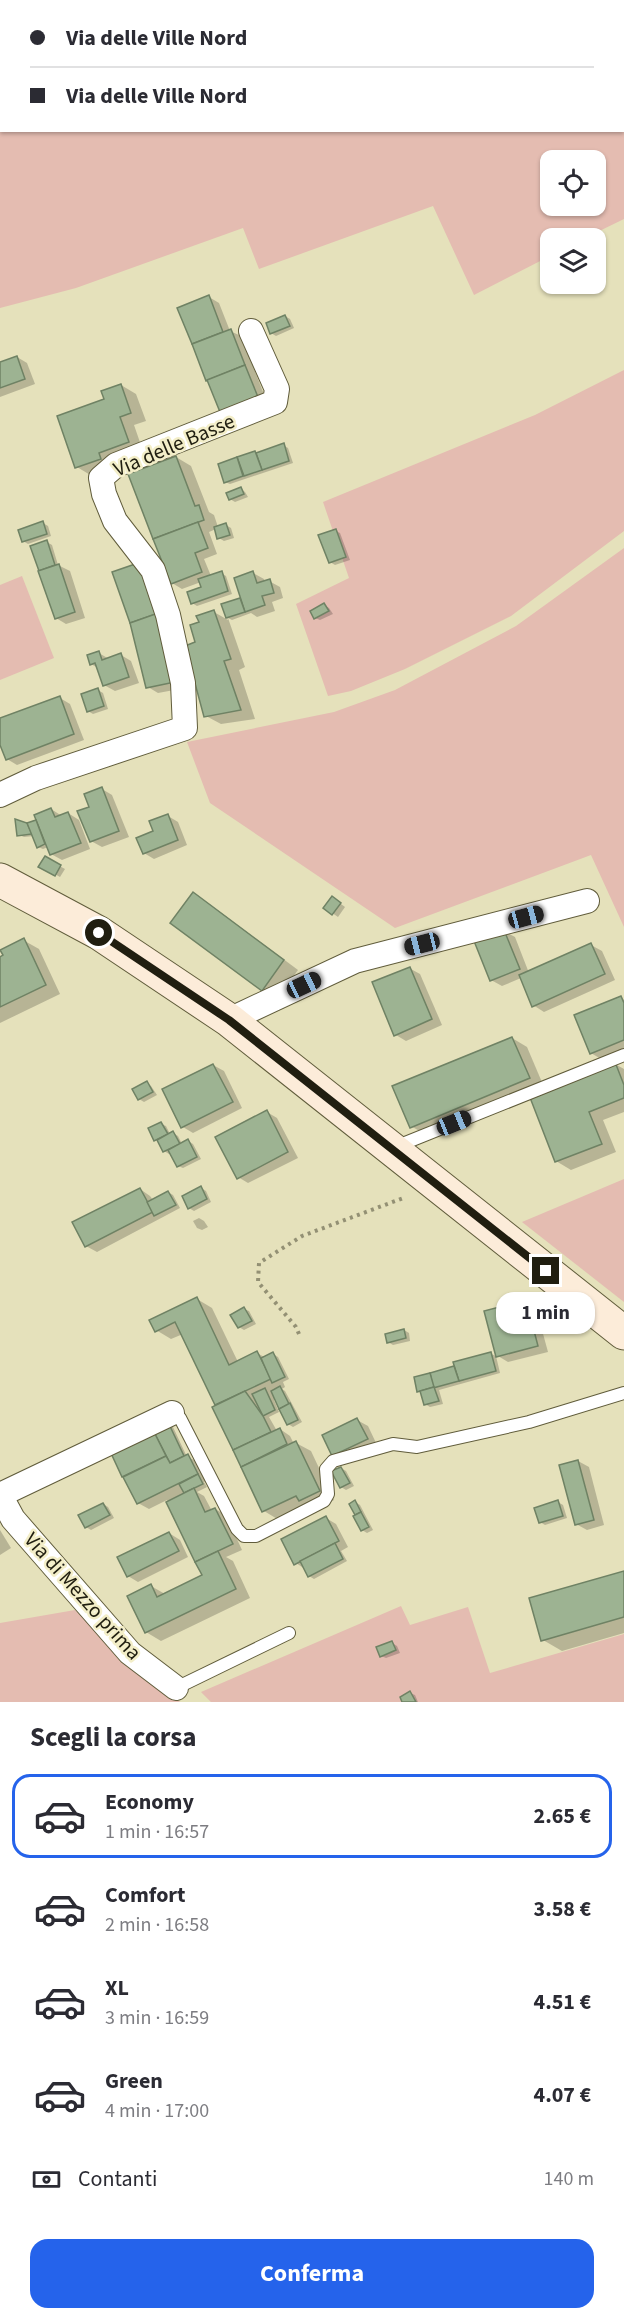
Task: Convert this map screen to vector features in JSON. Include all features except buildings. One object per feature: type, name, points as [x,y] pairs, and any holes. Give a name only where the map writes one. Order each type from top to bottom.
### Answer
[{"type":"street","name":"Via delle Basse","points":[[0,795],[36,778],[185,728],[183,683],[168,615],[153,570],[116,521],[104,494],[101,478],[116,465],[275,402],[277,389],[251,331]]},
{"type":"street","points":[[0,880],[99,933],[229,1020],[624,1333]]},
{"type":"street","points":[[229,1020],[355,961],[587,901]]},
{"type":"street","points":[[0,1495],[172,1413]]},
{"type":"street","name":"Via di Mezzo prima","points":[[0,1495],[13,1519],[130,1653],[176,1688]]},
{"type":"lane","points":[[391,1148],[624,1055]]},
{"type":"lane","points":[[172,1413],[180,1418],[237,1529],[244,1536],[256,1536],[324,1501],[328,1494],[326,1469],[333,1461],[393,1444],[417,1447],[529,1422],[624,1393]]},
{"type":"lane","points":[[176,1688],[290,1633]]},
{"type":"path","points":[[299,1334],[296,1327],[258,1282],[259,1263],[303,1236],[410,1196],[432,1181]]},
{"type":"shaded area","points":[[0,132],[624,132],[624,219],[606,228],[540,228],[540,261],[474,295],[433,206],[259,269],[243,228],[76,288],[0,308]]},
{"type":"shaded area","points":[[624,370],[624,531],[511,616],[405,669],[351,691],[328,696],[296,604],[349,578],[323,502],[535,415]]},
{"type":"shaded area","points":[[624,548],[624,927],[591,855],[395,928],[210,803],[187,742],[334,712],[395,690],[516,626]]},
{"type":"shaded area","points":[[22,576],[54,658],[0,680],[0,585]]},
{"type":"shaded area","points":[[624,1179],[624,1302],[522,1222]]},
{"type":"shaded area","points":[[401,1606],[410,1625],[468,1607],[490,1673],[624,1634],[624,1702],[211,1702],[201,1692]]},
{"type":"shaded area","points":[[75,1610],[180,1702],[0,1702],[0,1623]]},
{"type":"route","points":[[99,933],[229,1020],[546,1271]]}]
